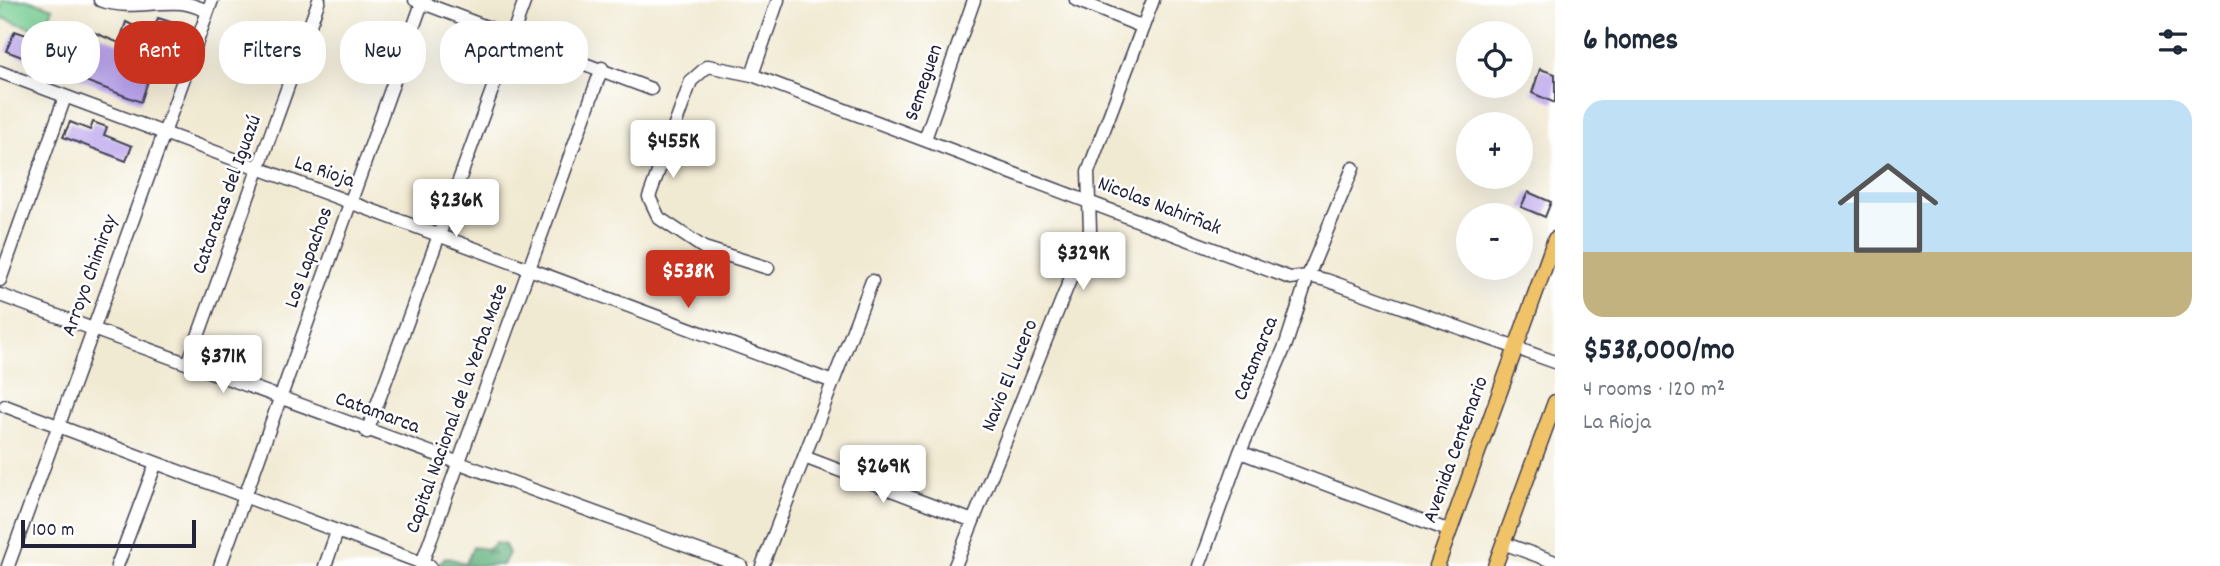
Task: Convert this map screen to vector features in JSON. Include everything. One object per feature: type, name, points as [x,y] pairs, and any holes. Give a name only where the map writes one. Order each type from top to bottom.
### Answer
[{"type":"main road","name":"Avenida Centenario","points":[[1437,566],[1555,239]]},
{"type":"main road","points":[[1495,566],[1555,402]]},
{"type":"street","points":[[100,0],[115,5],[138,7],[183,3],[210,5]]},
{"type":"street","name":"Cataratas del Iguazú","points":[[188,364],[319,0]]},
{"type":"street","points":[[518,21],[525,0]]},
{"type":"street","points":[[752,75],[778,0]]},
{"type":"street","name":"Semeguen","points":[[925,139],[974,0]]},
{"type":"street","points":[[1076,0],[1143,27]]},
{"type":"street","name":"Navio El Lucero","points":[[955,566],[1090,230],[1088,172],[1153,0]]},
{"type":"street","points":[[418,1],[474,21]]},
{"type":"street","name":"Los Lapachos","points":[[220,566],[351,203],[418,1]]},
{"type":"street","name":"Arroyo Chimiray","points":[[8,566],[210,5]]},
{"type":"street","points":[[588,63],[651,89]]},
{"type":"street","name":"Nicolas Nahirñak","points":[[768,268],[704,248],[659,218],[649,197],[691,81],[708,66],[752,75],[1290,278],[1308,276],[1555,362]]},
{"type":"street","name":"Capital Nacional de la Yerba Mate","points":[[424,565],[456,464],[602,68]]},
{"type":"street","name":"La Rioja","points":[[0,72],[257,170],[440,234],[833,382]]},
{"type":"street","points":[[367,432],[496,84]]},
{"type":"street","points":[[0,280],[65,97]]},
{"type":"street","name":"Catamarca","points":[[1199,566],[1240,452],[1286,344],[1308,276],[1353,168]]},
{"type":"street","points":[[762,566],[872,281]]},
{"type":"street","name":"Catamarca","points":[[0,295],[367,432],[741,566]]},
{"type":"street","points":[[5,405],[424,565]]},
{"type":"street","points":[[1240,452],[1450,531]]},
{"type":"street","points":[[804,457],[973,521]]},
{"type":"street","points":[[117,566],[156,463]]},
{"type":"street","points":[[325,566],[337,532]]},
{"type":"street","points":[[1503,542],[1555,562]]},
{"type":"green space","points":[[2,0],[30,0],[53,8],[48,21],[21,21],[21,24],[0,17]]},
{"type":"green space","points":[[495,543],[505,545],[509,553],[503,565],[436,566],[446,557],[466,563],[473,547],[488,549]]},
{"type":"building","points":[[15,31],[21,33],[21,57],[6,51]]},
{"type":"building","points":[[100,35],[114,41],[114,84],[147,84],[141,102],[93,84],[100,84]]},
{"type":"building","points":[[1540,69],[1555,74],[1555,103],[1533,93]]},
{"type":"building","points":[[70,122],[90,130],[93,122],[107,127],[104,135],[132,146],[126,161],[63,137]]},
{"type":"building","points":[[1528,192],[1551,202],[1545,217],[1533,212],[1533,203],[1523,203]]}]
